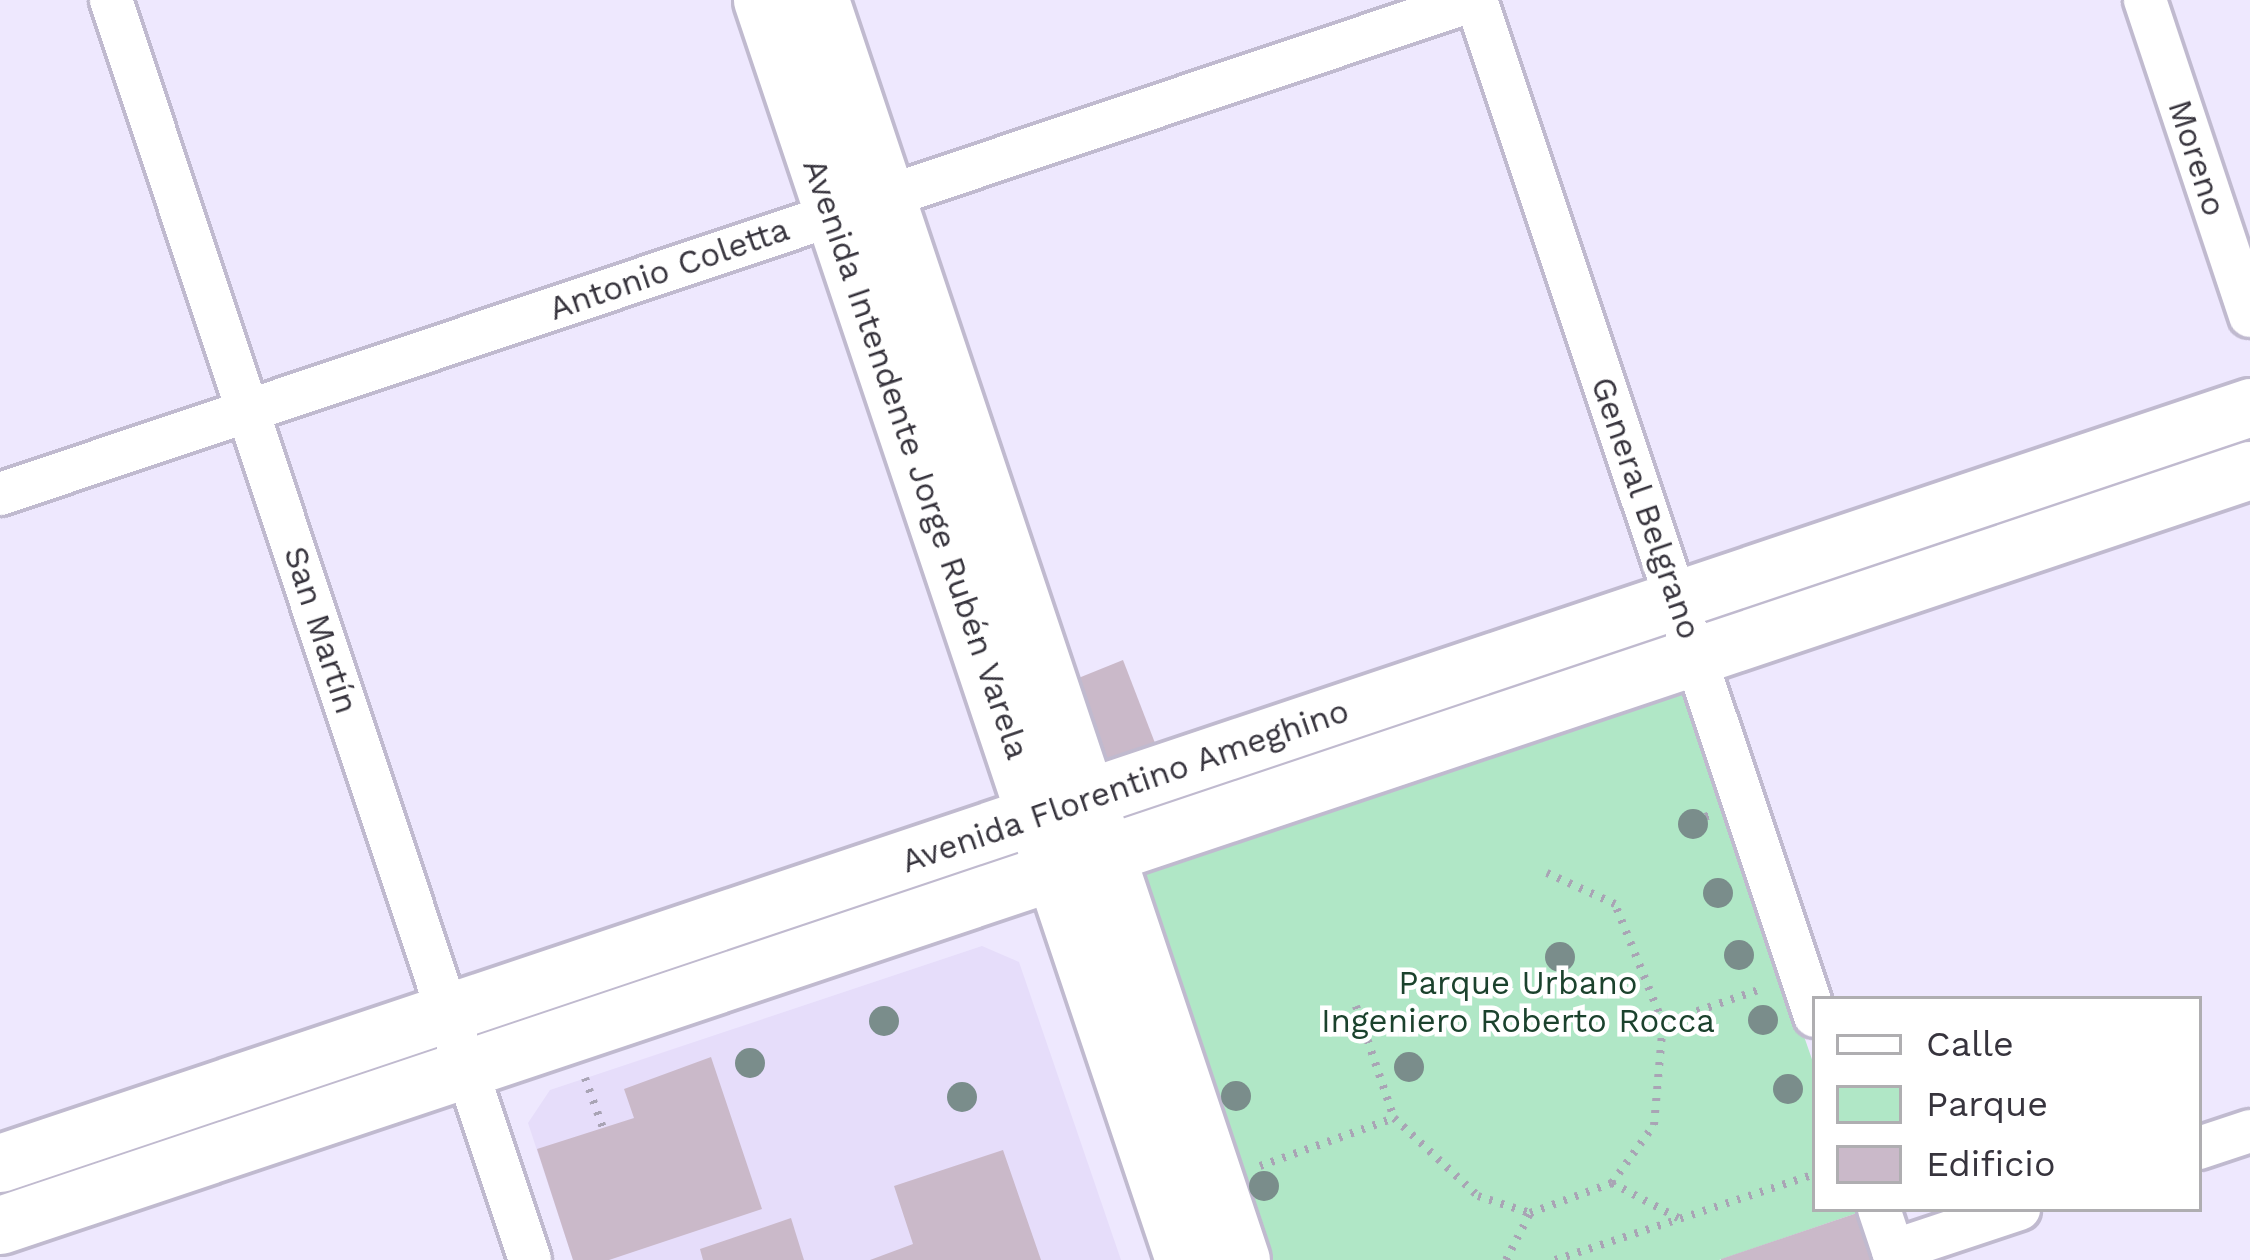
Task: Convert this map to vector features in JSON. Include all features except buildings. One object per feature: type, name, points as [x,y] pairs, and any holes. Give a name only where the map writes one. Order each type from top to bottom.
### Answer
[{"type":"main road","name":"Avenida Intendente Jorge Rubén Varela","points":[[762,0],[859,205],[1080,863],[1240,1260]]},
{"type":"main road","name":"Avenida Intendente Jorge Rubén Varela","points":[[820,0],[859,205]]},
{"type":"main road","name":"Avenida Florentino Ameghino","points":[[0,1163],[2250,407]]},
{"type":"main road","name":"Avenida Florentino Ameghino","points":[[0,1225],[2250,470]]},
{"type":"main road","name":"Avenida Intendente Jorge Rubén Varela","points":[[1080,863],[1184,1260]]},
{"type":"street","name":"San Martín","points":[[111,0],[530,1260]]},
{"type":"street","name":"Antonio Coletta","points":[[0,494],[1475,0]]},
{"type":"street","name":"General Belgrano","points":[[1475,0],[1812,1007]]},
{"type":"street","name":"Moreno","points":[[2144,0],[2250,316]]},
{"type":"street","points":[[2202,1147],[2250,1131]]},
{"type":"street","points":[[1880,1212],[1895,1256],[2011,1212]]},
{"type":"path","points":[[1356,1006],[1394,1118],[1478,1196],[1530,1213],[1612,1183],[1654,1125],[1663,1023],[1615,904],[1547,873]]},
{"type":"path","points":[[1663,1023],[1785,981]]},
{"type":"path","points":[[1250,1169],[1394,1118]]},
{"type":"path","points":[[1555,1260],[1812,1175]]},
{"type":"path","points":[[1612,1183],[1678,1219]]},
{"type":"path","points":[[1506,1260],[1530,1213]]},
{"type":"shaded area","points":[[982,946],[1019,962],[1121,1260],[573,1260],[528,1123],[550,1090]]},
{"type":"green space","name":"Parque Urbano Ingeniero Roberto Rocca","points":[[1674,688],[1687,699],[1812,1059],[1812,1212],[1860,1212],[1719,1260],[1257,1260],[1139,873],[1154,853]]}]
